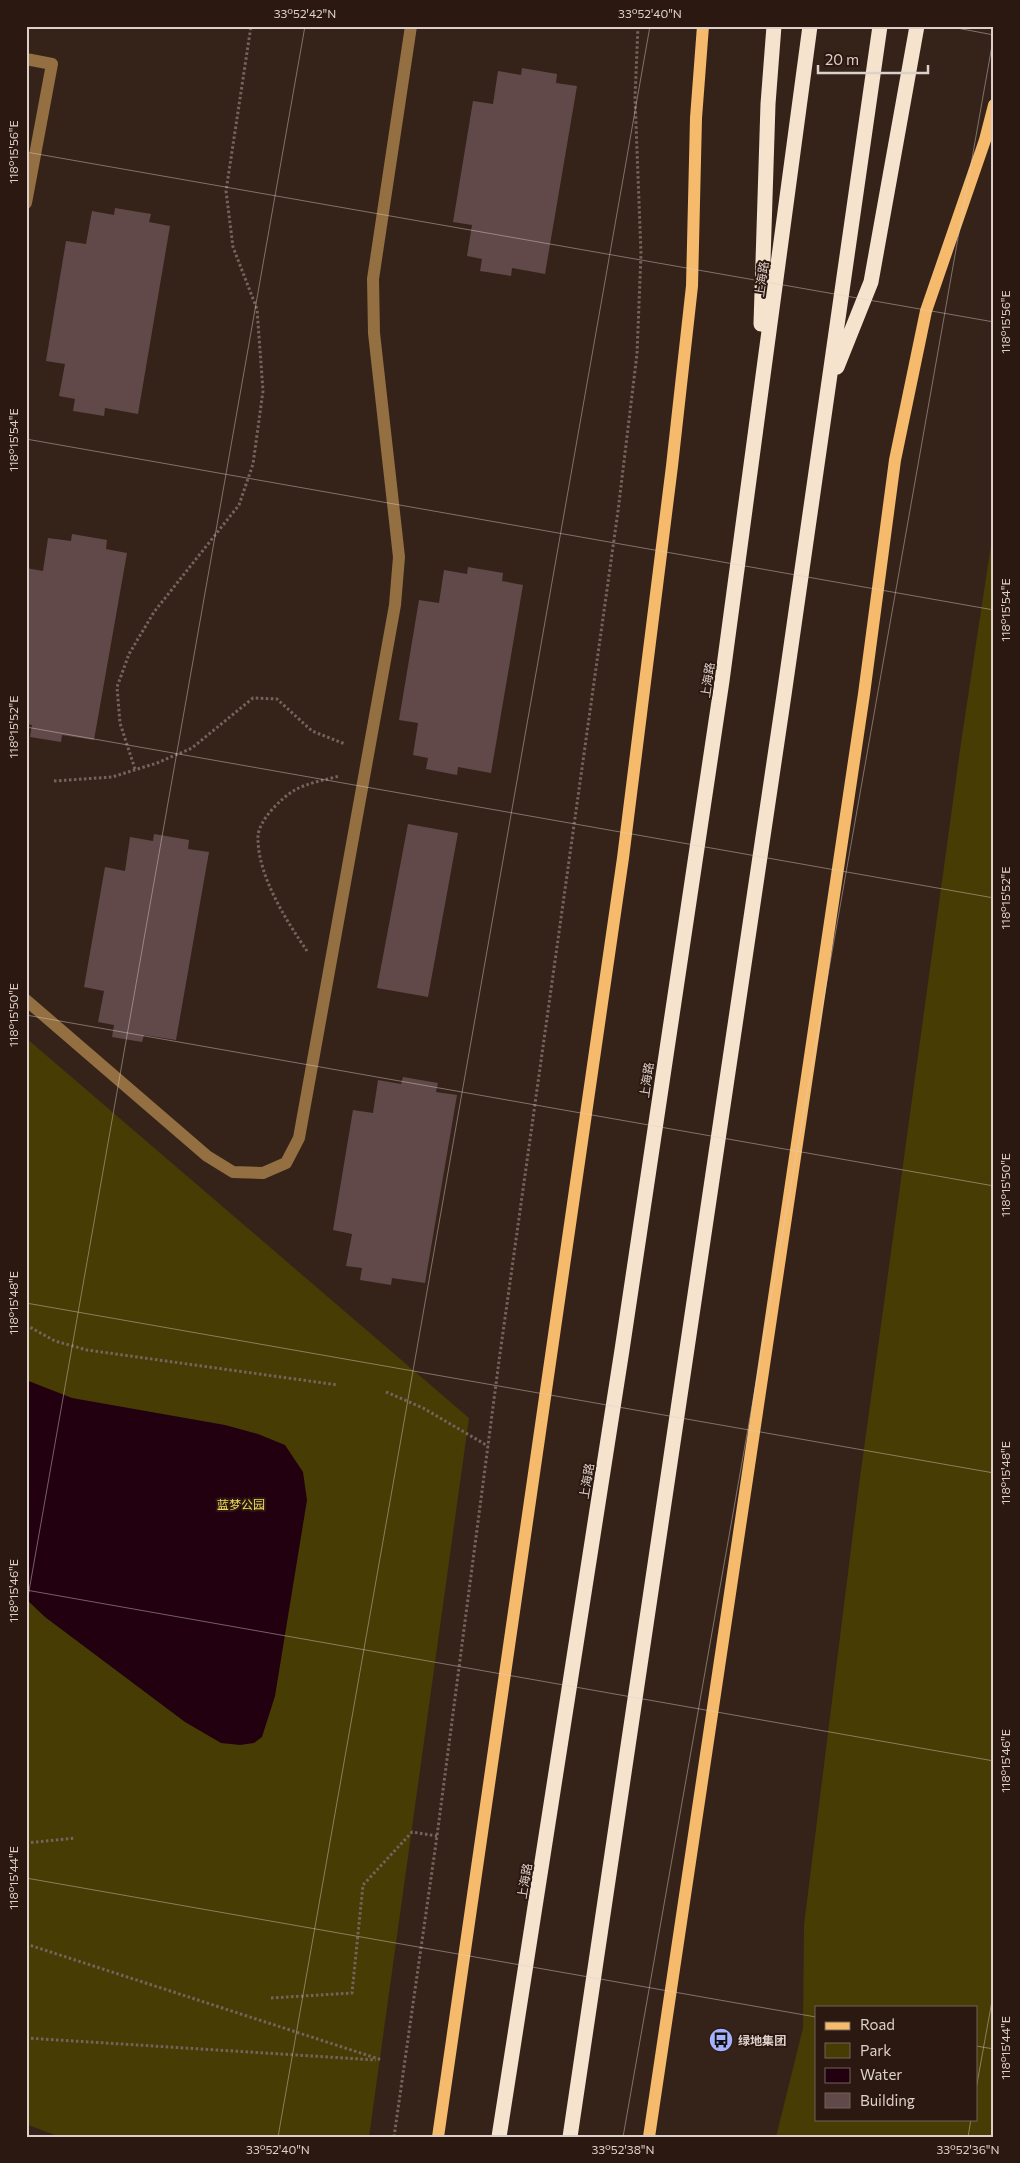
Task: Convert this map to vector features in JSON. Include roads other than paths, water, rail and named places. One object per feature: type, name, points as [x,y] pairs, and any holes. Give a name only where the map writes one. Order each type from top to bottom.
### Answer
[{"type":"highway","points":[[758,407],[768,104],[774,26]]},
{"type":"highway","name":"上海路","points":[[498,2137],[619,1370],[722,681],[810,26]]},
{"type":"highway","points":[[570,2137],[784,695],[880,26]]},
{"type":"highway","points":[[828,389],[871,282],[917,26]]},
{"type":"main road","points":[[438,2137],[621,868],[672,466],[692,286],[696,118],[703,26]]},
{"type":"main road","points":[[649,2137],[864,694],[895,460],[926,311],[994,105]]},
{"type":"lane","points":[[26,1000],[207,1156],[232,1172],[263,1173],[286,1163],[299,1138],[395,604],[399,557],[374,332],[373,278],[411,26]]},
{"type":"lane","points":[[26,59],[52,64],[26,203]]},
{"type":"lane","points":[[26,126],[40,129]]},
{"type":"water","points":[[26,1380],[72,1398],[225,1425],[258,1434],[285,1445],[303,1472],[307,1500],[275,1696],[262,1737],[254,1743],[240,1745],[221,1743],[185,1722],[45,1617],[26,1599]]},
{"type":"place","name":"绿地集团","points":[[721,2040]]},
{"type":"park label","name":"蓝梦公园","points":[[241,1504]]}]
